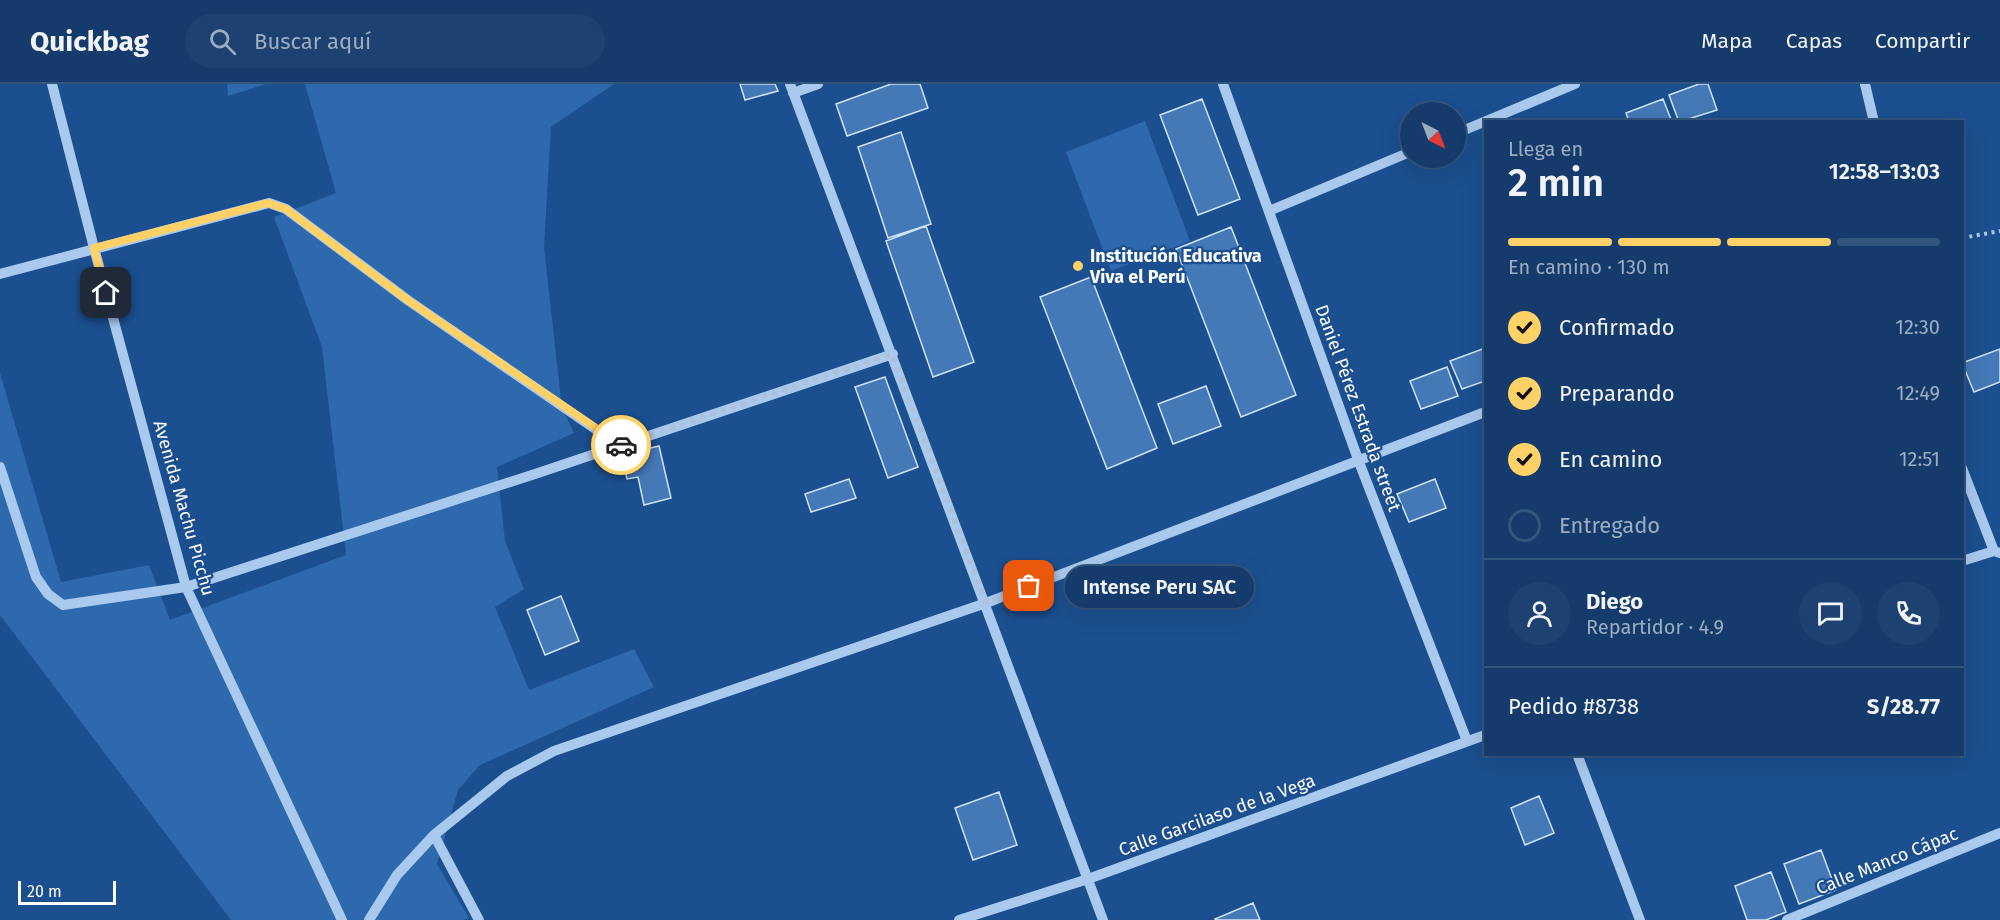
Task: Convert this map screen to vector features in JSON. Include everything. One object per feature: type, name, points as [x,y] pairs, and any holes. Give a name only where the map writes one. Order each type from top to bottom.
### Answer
[{"type":"street","name":"Avenida Machu Picchu","points":[[52,84],[186,587],[342,920]]},
{"type":"street","points":[[818,84],[792,88],[1103,920]]},
{"type":"street","name":"Daniel Pérez Estrada street","points":[[1223,84],[1359,462],[1467,741]]},
{"type":"street","points":[[1489,120],[1575,84]]},
{"type":"street","points":[[1865,84],[1874,120]]},
{"type":"street","points":[[1466,129],[1484,122]]},
{"type":"street","points":[[1269,211],[1400,156]]},
{"type":"street","points":[[0,274],[268,203],[286,209],[409,301],[620,446]]},
{"type":"street","points":[[0,467],[36,577],[48,594],[63,605],[186,587],[620,446],[892,354]]},
{"type":"street","points":[[369,920],[397,876],[434,835],[507,776],[554,751],[986,603],[1484,412]]},
{"type":"street","points":[[1964,473],[1997,552],[1964,560]]},
{"type":"street","name":"Calle Garcilaso de la Vega","points":[[958,920],[1088,879],[1484,735]]},
{"type":"street","points":[[1578,756],[1640,920]]},
{"type":"street","name":"Calle Manco Cápac","points":[[1787,920],[2000,833]]},
{"type":"street","points":[[434,835],[479,920]]},
{"type":"path","points":[[1964,238],[2000,231]]},
{"type":"shaded area","points":[[227,84],[266,84],[228,96]]},
{"type":"shaded area","points":[[305,84],[614,84],[551,127],[544,247],[562,408],[574,433],[497,467],[505,541],[524,589],[495,607],[529,690],[634,649],[654,687],[480,765],[458,790],[437,864],[469,918],[462,920],[231,920],[0,615],[0,373],[61,582],[149,565],[170,620],[346,555],[322,347],[274,217],[336,193]]},
{"type":"shaded area","points":[[1145,121],[1190,241],[1111,271],[1066,152]]},
{"type":"building","points":[[740,84],[775,84],[778,91],[745,100]]},
{"type":"building","points":[[891,84],[920,84],[928,108],[847,136],[836,104]]},
{"type":"building","points":[[1699,84],[1708,84],[1717,110],[1678,120],[1669,95]]},
{"type":"building","points":[[1202,99],[1240,199],[1198,215],[1160,115]]},
{"type":"building","points":[[1663,99],[1671,120],[1628,120],[1626,113]]},
{"type":"building","points":[[901,132],[931,224],[888,238],[858,147]]},
{"type":"building","points":[[926,226],[974,362],[933,377],[886,241]]},
{"type":"building","points":[[1231,227],[1296,395],[1241,417],[1176,249]]},
{"type":"building","points":[[1091,277],[1157,448],[1107,469],[1040,297]]},
{"type":"building","points":[[1484,348],[1484,381],[1462,389],[1450,361]]},
{"type":"building","points":[[2000,349],[2000,382],[1974,392],[1964,362]]},
{"type":"building","points":[[1447,367],[1458,396],[1421,409],[1410,381]]},
{"type":"building","points":[[885,377],[918,467],[888,478],[855,387]]},
{"type":"building","points":[[1206,386],[1221,426],[1173,444],[1158,404]]},
{"type":"building","points":[[659,446],[671,498],[644,505],[638,477],[627,479],[621,455]]},
{"type":"building","points":[[849,479],[856,498],[811,512],[805,494]]},
{"type":"building","points":[[1435,479],[1446,508],[1409,522],[1397,494]]},
{"type":"building","points":[[561,596],[579,641],[545,655],[527,610]]},
{"type":"building","points":[[999,792],[1017,845],[973,860],[955,808]]},
{"type":"building","points":[[1539,796],[1554,833],[1525,845],[1511,808]]},
{"type":"building","points":[[1821,850],[1836,890],[1799,904],[1784,864]]},
{"type":"building","points":[[1771,872],[1786,912],[1766,920],[1747,920],[1735,886]]},
{"type":"building","points":[[1253,903],[1260,920],[1215,920],[1215,919]]},
{"type":"way so far","points":[[621,445],[892,354],[986,603],[1029,586]]},
{"type":"place","name":"Institución Educativa Viva el Perú","points":[[1078,266]]},
{"type":"place","name":"Intense Peru SAC","points":[[1029,586]]},
{"type":"route","points":[[106,293],[94,248],[268,203],[286,209],[409,301],[621,445]]}]
